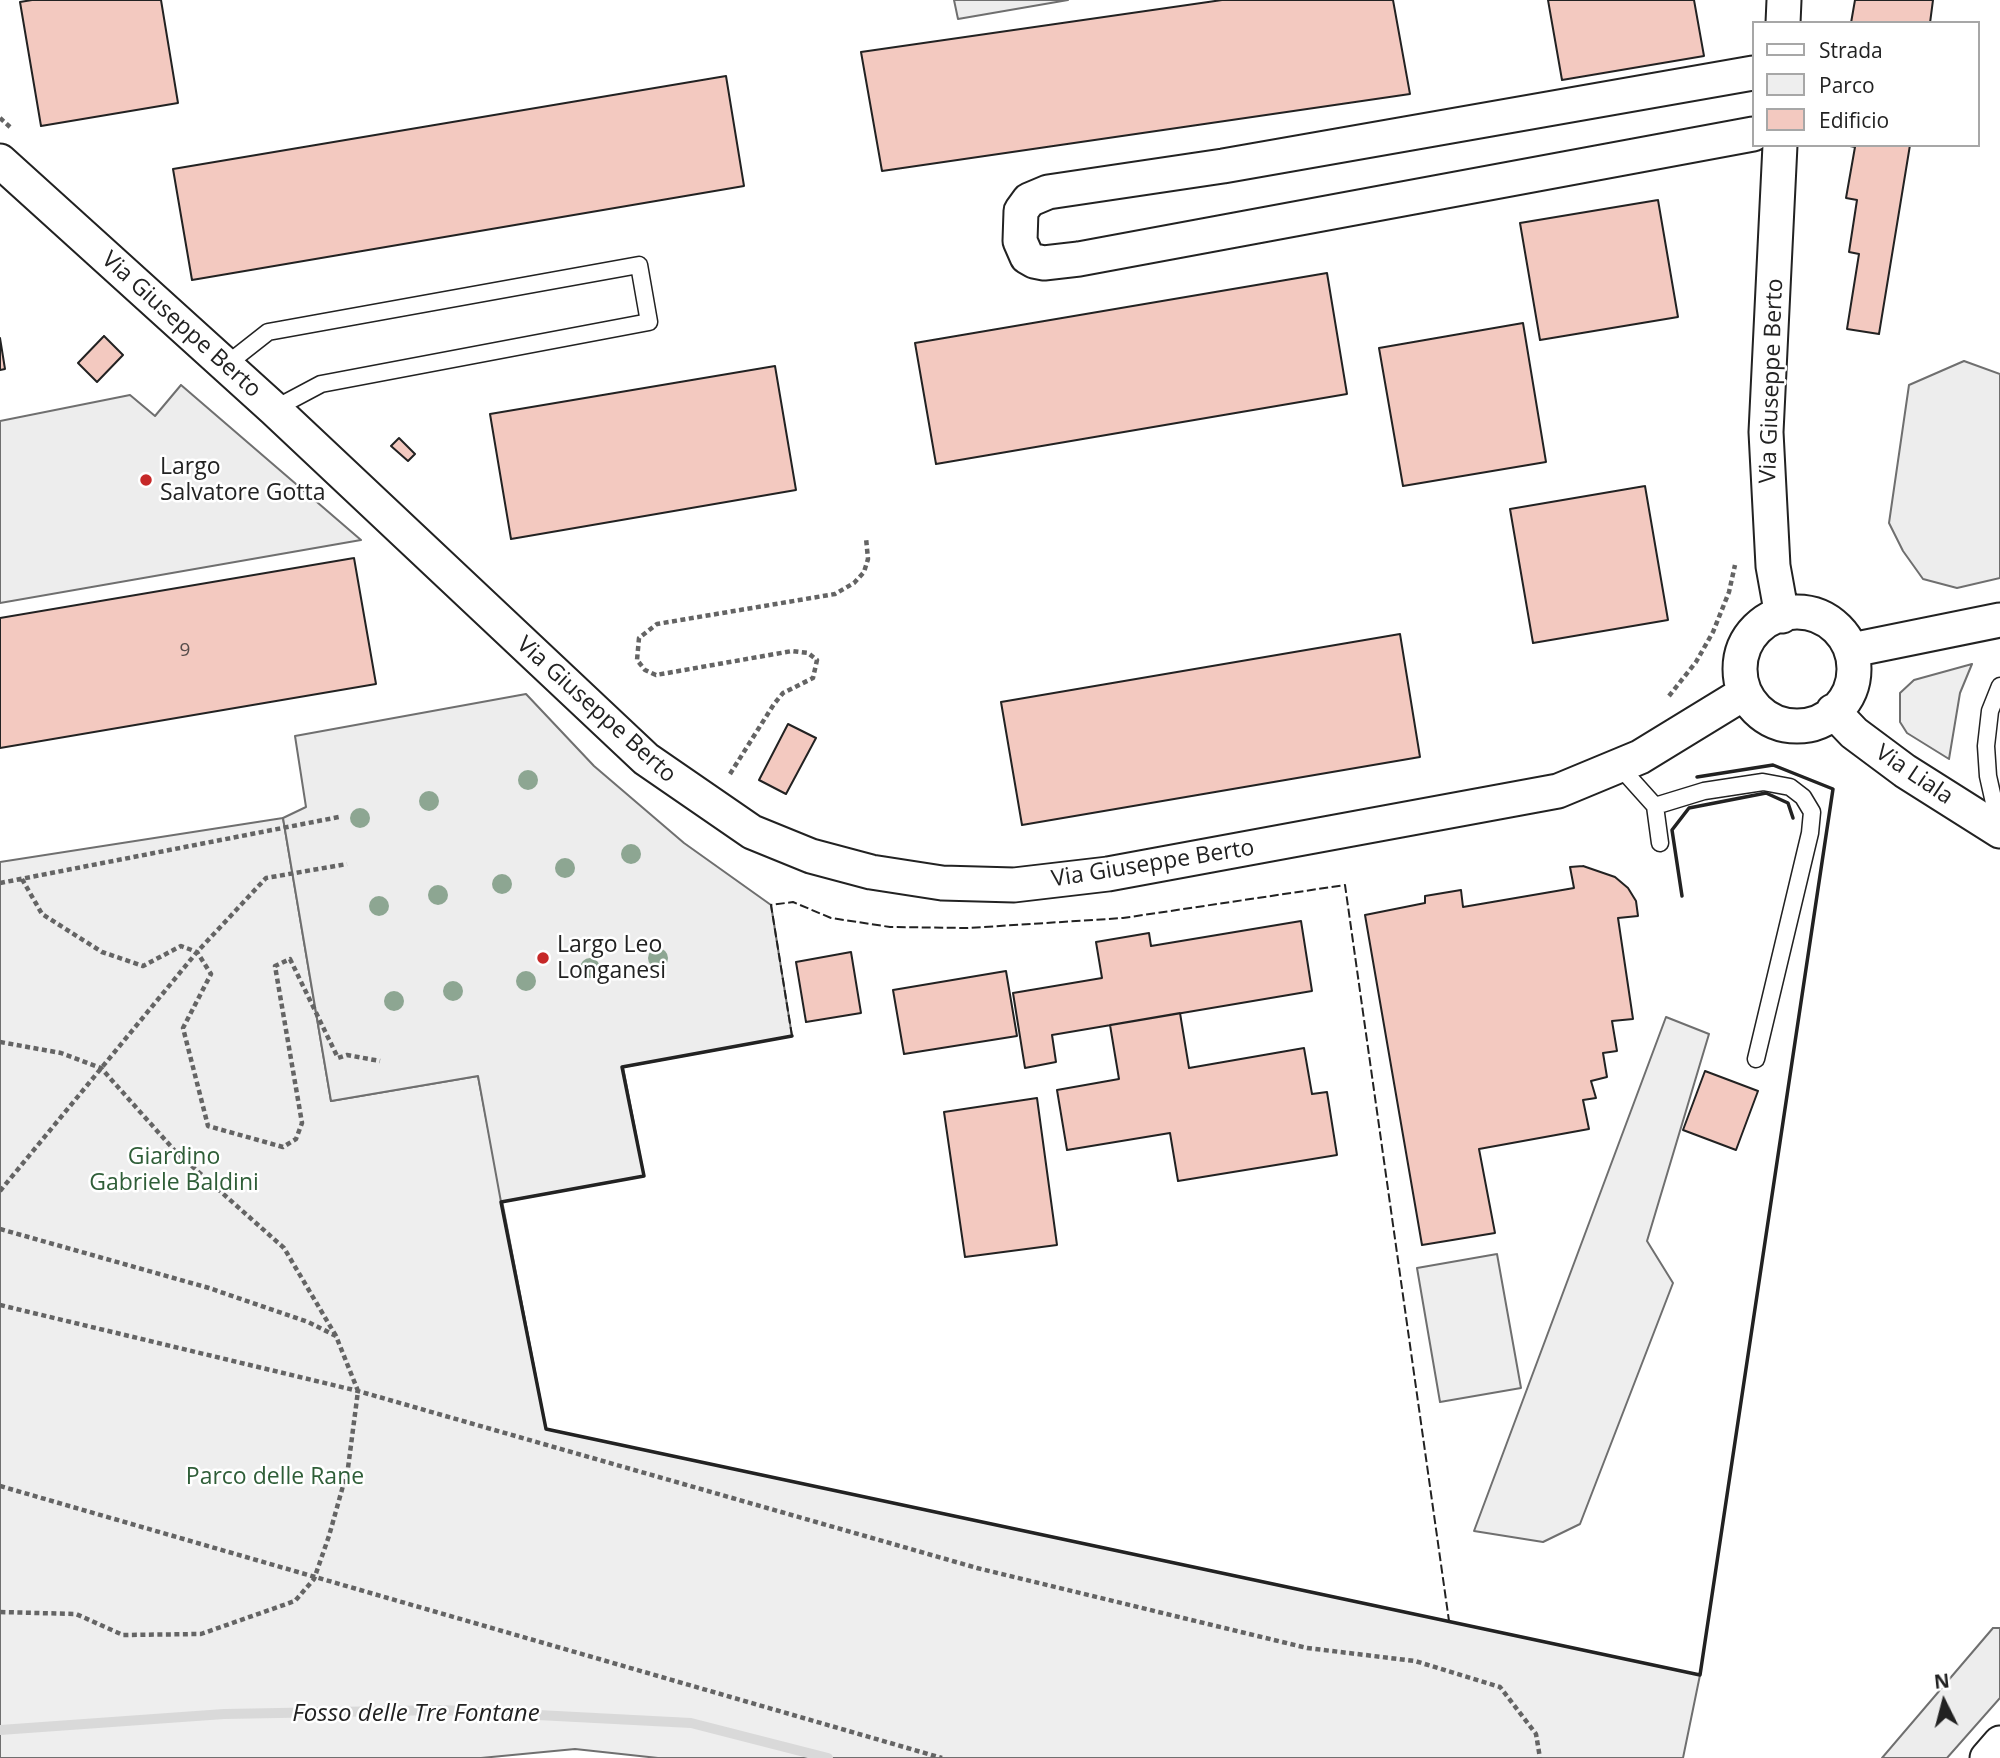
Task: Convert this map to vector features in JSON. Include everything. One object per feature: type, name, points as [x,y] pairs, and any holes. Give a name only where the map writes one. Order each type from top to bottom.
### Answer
[{"type":"street","points":[[1783,21],[1784,0]]},
{"type":"street","points":[[1752,73],[1223,166],[1048,192],[1030,200],[1021,211],[1020,241],[1027,257],[1034,261],[1044,263],[1079,259],[1752,134]]},
{"type":"street","name":"Via Giuseppe Berto","points":[[1780,147],[1766,432],[1773,566],[1782,616]]},
{"type":"street","name":"Via Giuseppe Berto","points":[[0,161],[274,409],[632,747],[710,806],[780,846],[871,872],[942,883],[1014,885],[1088,877],[1571,787],[1620,767],[1743,694]]},
{"type":"street","points":[[1812,614],[1828,620],[1842,632],[1852,650],[1853,680],[1843,701],[1833,711],[1805,724],[1779,724],[1758,713],[1743,694],[1740,674],[1746,645],[1759,629],[1782,616],[1812,614]]},
{"type":"street","points":[[1852,650],[2000,620]]},
{"type":"street","name":"Via Liala","points":[[1833,711],[1854,733],[1905,771],[2000,829]]},
{"type":"street","points":[[1987,1758],[2000,1743]]},
{"type":"lane","points":[[226,365],[268,332],[639,265],[649,322],[321,384],[274,409]]},
{"type":"lane","points":[[2000,686],[1990,711],[1986,746],[1990,786],[2000,829]]},
{"type":"lane","points":[[1620,767],[1655,806],[1660,843]]},
{"type":"lane","points":[[1655,806],[1704,791],[1763,782],[1790,786],[1803,797],[1812,812],[1810,833],[1756,1059]]},
{"type":"path","points":[[710,806],[774,704],[783,693],[813,678],[817,660],[807,653],[792,651],[656,675],[645,670],[637,660],[639,638],[657,624],[835,594],[854,583],[864,572],[868,559],[866,538]]},
{"type":"path","points":[[1660,704],[1696,662],[1713,632],[1730,592],[1736,561]]},
{"type":"path","points":[[0,883],[339,817]]},
{"type":"path","points":[[0,1191],[197,952],[267,877],[347,864]]},
{"type":"path","points":[[22,879],[42,914],[102,952],[143,966],[181,946],[197,952],[211,974],[183,1028],[208,1126],[283,1147],[296,1139],[302,1123],[275,966],[290,959],[338,1058],[348,1055],[380,1061]]},
{"type":"path","points":[[0,1042],[61,1053],[101,1068],[175,1151],[284,1248],[336,1336],[358,1391],[348,1468],[314,1579],[295,1601],[201,1634],[123,1635],[76,1614],[0,1612]]},
{"type":"path","points":[[0,1229],[232,1295],[279,1310],[336,1336]]},
{"type":"path","points":[[0,1305],[358,1391],[978,1568],[1307,1648],[1415,1661],[1500,1687],[1536,1734],[1540,1758]]},
{"type":"path","points":[[0,1486],[314,1579],[942,1758]]},
{"type":"green space","points":[[1972,664],[1960,693],[1949,759],[1907,733],[1900,722],[1900,693],[1914,680]]},
{"type":"green space","name":"Parco delle Rane","points":[[283,818],[331,1101],[478,1076],[546,1429],[1700,1675],[1683,1758],[658,1758],[575,1749],[481,1758],[0,1758],[0,862]]},
{"type":"green space","points":[[1666,1017],[1709,1034],[1647,1241],[1673,1283],[1580,1524],[1543,1542],[1474,1531]]},
{"type":"green space","points":[[1497,1254],[1521,1388],[1440,1402],[1417,1268]]},
{"type":"shaded area","points":[[954,0],[1068,0],[958,19]]},
{"type":"shaded area","points":[[1964,361],[2000,374],[2000,578],[1957,588],[1923,579],[1903,551],[1889,523],[1909,385]]},
{"type":"shaded area","name":"Largo Salvatore Gotta","points":[[181,385],[361,540],[0,603],[0,421],[130,395],[155,416]]},
{"type":"shaded area","name":"Largo Leo Longanesi","points":[[526,694],[594,766],[684,843],[771,905],[792,1036],[623,1067],[644,1176],[501,1202],[478,1076],[331,1101],[283,818],[306,807],[295,736]]},
{"type":"shaded area","points":[[1993,1628],[2000,1628],[2000,1698],[1947,1758],[1882,1758]]},
{"type":"building","points":[[161,0],[178,103],[41,126],[20,2]]},
{"type":"building","points":[[1222,0],[1393,0],[1410,94],[882,171],[861,52]]},
{"type":"building","points":[[1548,0],[1694,0],[1704,56],[1562,80]]},
{"type":"building","points":[[1855,0],[1933,0],[1930,21],[1851,21]]},
{"type":"building","points":[[726,76],[744,186],[192,280],[173,169]]},
{"type":"building","points":[[1855,147],[1910,147],[1879,334],[1847,329],[1859,254],[1849,252],[1857,200],[1846,198]]},
{"type":"building","points":[[1658,200],[1678,317],[1540,340],[1520,223]]},
{"type":"building","points":[[1327,273],[1347,394],[936,464],[915,343]]},
{"type":"building","points":[[1523,323],[1546,462],[1403,486],[1379,348]]},
{"type":"building","points":[[104,336],[123,355],[97,382],[78,363]]},
{"type":"building","points":[[0,338],[5,369],[0,370]]},
{"type":"building","points":[[775,366],[796,490],[511,539],[490,414]]},
{"type":"building","points":[[399,438],[415,454],[408,461],[391,446]]},
{"type":"building","points":[[1645,486],[1668,620],[1533,643],[1510,509]]},
{"type":"building","points":[[354,558],[376,684],[0,748],[0,618]]},
{"type":"building","points":[[1400,634],[1420,757],[1022,825],[1001,702]]},
{"type":"building","points":[[788,724],[816,738],[786,794],[759,780]]},
{"type":"building","points":[[1583,866],[1615,877],[1628,888],[1636,901],[1638,916],[1618,918],[1633,1019],[1612,1021],[1617,1051],[1603,1053],[1607,1077],[1591,1081],[1596,1098],[1583,1100],[1589,1129],[1479,1149],[1495,1233],[1422,1245],[1365,915],[1425,903],[1425,896],[1461,890],[1463,907],[1574,888],[1570,867]]},
{"type":"building","points":[[1301,921],[1312,991],[1052,1035],[1056,1062],[1025,1068],[1013,993],[1102,978],[1096,942],[1149,933],[1151,946]]},
{"type":"building","points":[[851,952],[861,1013],[806,1022],[796,962]]},
{"type":"building","points":[[1006,971],[1017,1036],[904,1054],[893,990]]},
{"type":"building","points":[[1180,1013],[1189,1068],[1304,1048],[1312,1094],[1327,1092],[1337,1155],[1178,1181],[1170,1133],[1067,1150],[1057,1090],[1119,1079],[1110,1025]]},
{"type":"building","points":[[1705,1071],[1758,1091],[1736,1150],[1683,1130]]},
{"type":"building","points":[[1037,1098],[1057,1245],[965,1257],[944,1112]]},
{"type":"waterway","name":"Fosso delle Tre Fontane","points":[[0,1730],[224,1714],[442,1710],[691,1723],[828,1758]]},
{"type":"fence","points":[[792,1036],[771,905],[793,902],[831,918],[890,927],[968,928],[1123,918],[1345,885],[1449,1621]]},
{"type":"wall","points":[[792,1036],[622,1067],[644,1176],[501,1202],[546,1429],[1700,1675],[1833,789],[1773,765],[1697,777]]},
{"type":"wall","points":[[1682,896],[1672,830],[1689,808],[1766,793],[1788,803],[1793,818]]},
{"type":"place","name":"Largo Salvatore Gotta","points":[[146,480]]},
{"type":"place","name":"Largo Leo Longanesi","points":[[543,958]]},
{"type":"park label","name":"Giardino Gabriele Baldini","points":[[174,1170]]}]
